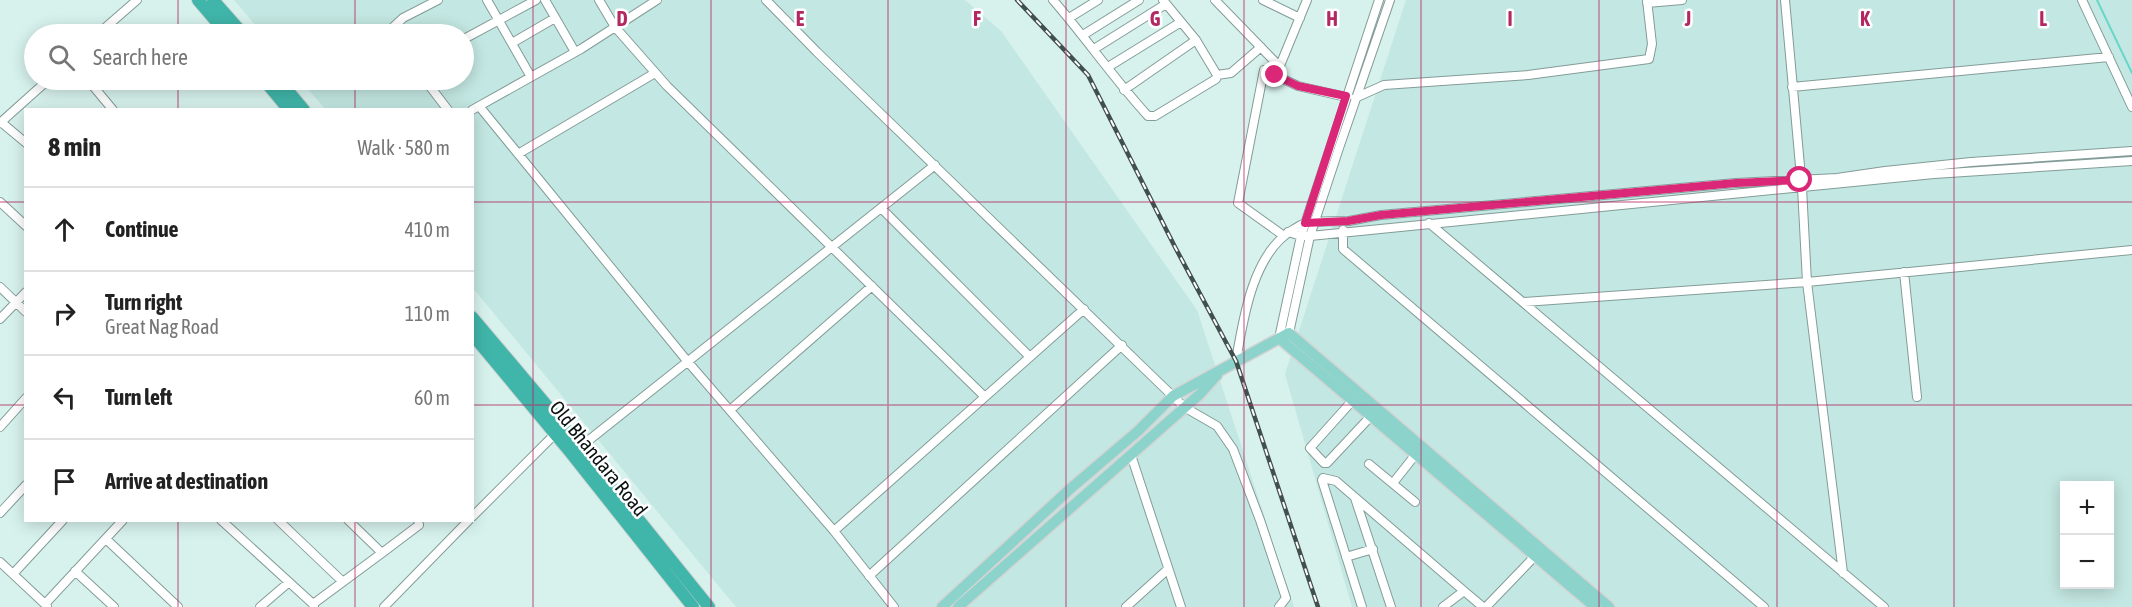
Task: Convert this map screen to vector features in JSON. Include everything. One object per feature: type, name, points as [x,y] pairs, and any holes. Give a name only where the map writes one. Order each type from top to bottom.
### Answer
[{"type":"highway","points":[[198,0],[218,24]]},
{"type":"highway","points":[[213,0],[234,24]]},
{"type":"highway","points":[[272,90],[287,108]]},
{"type":"highway","points":[[287,90],[302,108]]},
{"type":"highway","points":[[474,320],[559,430]]},
{"type":"highway","name":"Old Bhandara Road","points":[[474,336],[576,450],[630,519],[693,607]]},
{"type":"highway","points":[[630,519],[709,607]]},
{"type":"main road","points":[[942,607],[1070,489],[1138,431],[1173,396],[1289,333],[1538,552],[1595,607]]},
{"type":"main road","points":[[1279,338],[1416,454],[1609,607]]},
{"type":"main road","points":[[958,607],[1200,394],[1221,370]]},
{"type":"street","points":[[397,24],[403,18],[438,0]]},
{"type":"street","points":[[486,0],[531,77]]},
{"type":"street","points":[[474,33],[536,0]]},
{"type":"street","points":[[545,0],[575,52]]},
{"type":"street","points":[[599,0],[615,27],[656,73],[985,397]]},
{"type":"street","points":[[657,0],[575,52],[476,108],[518,154],[688,362],[834,531],[894,607]]},
{"type":"street","points":[[766,0],[1173,396],[1217,426],[1233,449],[1260,520],[1286,598],[1279,607]]},
{"type":"street","points":[[1055,0],[1124,90],[1148,116],[1155,116],[1216,79],[1216,75],[1196,40],[1165,2],[1094,49]]},
{"type":"street","points":[[1069,18],[1098,0]]},
{"type":"street","points":[[1083,35],[1139,0]]},
{"type":"street","points":[[1215,0],[1280,66]]},
{"type":"street","points":[[1263,0],[1276,4],[1300,18]]},
{"type":"street","points":[[1275,75],[1306,0]]},
{"type":"street","points":[[1279,338],[1301,236],[1379,0]]},
{"type":"street","points":[[1289,333],[1310,236],[1390,0]]},
{"type":"street","points":[[1355,98],[1384,85],[1528,75],[1649,59],[1652,44],[1647,1],[1682,0]]},
{"type":"street","points":[[1785,0],[1807,282],[1843,573]]},
{"type":"street","points":[[2082,0],[2132,106]]},
{"type":"street","points":[[109,24],[135,1]]},
{"type":"street","points":[[512,43],[555,18]]},
{"type":"street","points":[[1108,67],[1181,21]]},
{"type":"street","points":[[1124,90],[1196,40]]},
{"type":"street","points":[[1216,75],[1231,73],[1261,47]]},
{"type":"street","points":[[1792,87],[2109,57]]},
{"type":"street","points":[[1346,96],[1298,86],[1264,70],[1238,203],[1286,234],[1310,236],[1801,184],[2132,161]]},
{"type":"street","points":[[518,154],[656,73]]},
{"type":"street","points":[[24,141],[1,122],[37,90]]},
{"type":"street","points":[[97,90],[112,108]]},
{"type":"street","points":[[433,90],[446,108]]},
{"type":"street","points":[[1236,361],[1247,303],[1269,254],[1286,234],[1305,223],[1736,183],[1801,184],[1886,171],[1971,162],[2132,151]]},
{"type":"street","points":[[576,450],[935,165]]},
{"type":"street","points":[[0,202],[24,224]]},
{"type":"street","points":[[881,208],[1030,357]]},
{"type":"street","points":[[1426,212],[1429,223],[1882,607]]},
{"type":"street","points":[[1344,221],[1343,249],[1764,607]]},
{"type":"street","points":[[1524,302],[1807,282],[2132,250]]},
{"type":"street","points":[[1904,272],[1917,397]]},
{"type":"street","points":[[730,410],[872,286]]},
{"type":"street","points":[[0,287],[24,310]]},
{"type":"street","points":[[0,319],[24,294]]},
{"type":"street","points":[[834,531],[1084,309]]},
{"type":"street","points":[[869,576],[1122,345]]},
{"type":"street","points":[[0,427],[24,400]]},
{"type":"street","points":[[1353,400],[1311,448],[1324,463],[1327,463],[1371,416]]},
{"type":"street","points":[[474,516],[559,430]]},
{"type":"street","points":[[1393,483],[1416,454]]},
{"type":"street","points":[[1131,455],[1181,607]]},
{"type":"street","points":[[1369,464],[1415,502]]},
{"type":"street","points":[[1362,607],[1323,478],[1336,481],[1355,496],[1485,607],[1538,552]]},
{"type":"street","points":[[0,513],[24,487]]},
{"type":"street","points":[[1355,496],[1391,607]]},
{"type":"street","points":[[13,574],[61,522]]},
{"type":"street","points":[[0,562],[47,605],[121,522]]},
{"type":"street","points":[[223,522],[313,606],[419,525],[418,522]]},
{"type":"street","points":[[229,527],[233,522]]},
{"type":"street","points":[[280,522],[343,582]]},
{"type":"street","points":[[350,522],[382,553]]},
{"type":"street","points":[[384,607],[468,522]]},
{"type":"street","points":[[106,539],[178,607]]},
{"type":"street","points":[[1346,556],[1373,549]]},
{"type":"street","points":[[1126,607],[1167,570]]},
{"type":"street","points":[[75,571],[114,607]]},
{"type":"street","points":[[260,607],[288,583]]},
{"type":"street","points":[[1443,607],[1464,591]]},
{"type":"shaded area","points":[[234,0],[965,0],[1001,31],[1197,310],[1294,607],[736,607],[474,289],[474,108],[324,108],[309,90],[474,90],[474,24],[254,24]]},
{"type":"shaded area","points":[[1406,0],[2132,0],[2132,607],[1352,607],[1285,374]]},
{"type":"waterway","points":[[2097,0],[2132,73]]},
{"type":"railway","points":[[1017,0],[1088,75],[1236,361],[1318,607]]},
{"type":"route","points":[[1275,75],[1298,86],[1346,96],[1305,223],[1348,221],[1381,215],[1568,200],[1736,183],[1800,180]]}]
